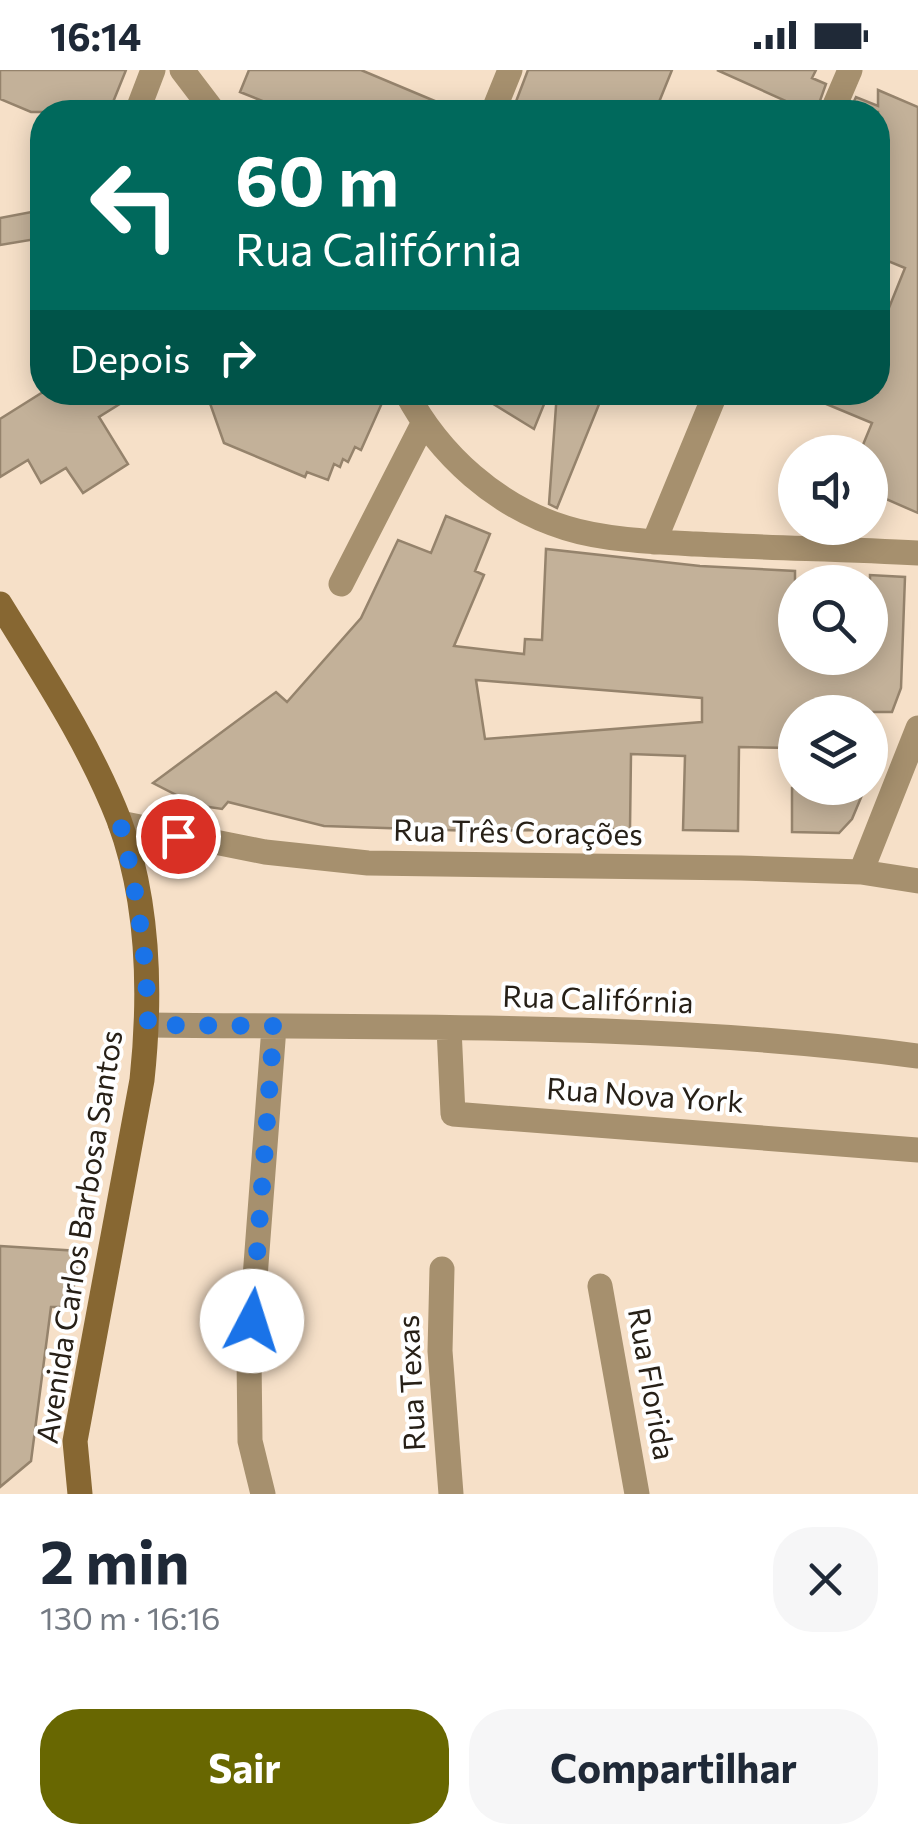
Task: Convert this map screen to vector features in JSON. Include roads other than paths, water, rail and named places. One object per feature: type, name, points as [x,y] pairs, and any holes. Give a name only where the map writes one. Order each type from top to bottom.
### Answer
[{"type":"main road","name":"Avenida Carlos Barbosa Santos","points":[[0,604],[90,754],[120,823],[136,887],[147,976],[148,1025],[142,1080],[75,1441],[80,1494]]},
{"type":"street","points":[[142,100],[153,70]]},
{"type":"street","points":[[182,70],[205,100]]},
{"type":"street","points":[[498,100],[510,70]]},
{"type":"street","points":[[837,100],[850,70]]},
{"type":"street","points":[[413,405],[423,424],[470,474],[510,503],[566,528],[654,542],[918,552]]},
{"type":"street","points":[[654,542],[711,405]]},
{"type":"street","points":[[341,584],[423,424]]},
{"type":"street","points":[[860,872],[918,728]]},
{"type":"street","name":"Rua Três Corações","points":[[120,823],[265,852],[368,863],[860,872],[918,880]]},
{"type":"street","name":"Rua Califórnia","points":[[148,1025],[449,1028],[805,1041],[918,1056]]},
{"type":"street","points":[[263,1494],[250,1442],[249,1357],[274,1026]]},
{"type":"street","name":"Rua Nova York","points":[[449,1028],[453,1114],[918,1150]]},
{"type":"street","name":"Rua Texas","points":[[442,1269],[440,1351],[451,1494]]},
{"type":"street","name":"Rua Florida","points":[[600,1286],[637,1494]]}]
